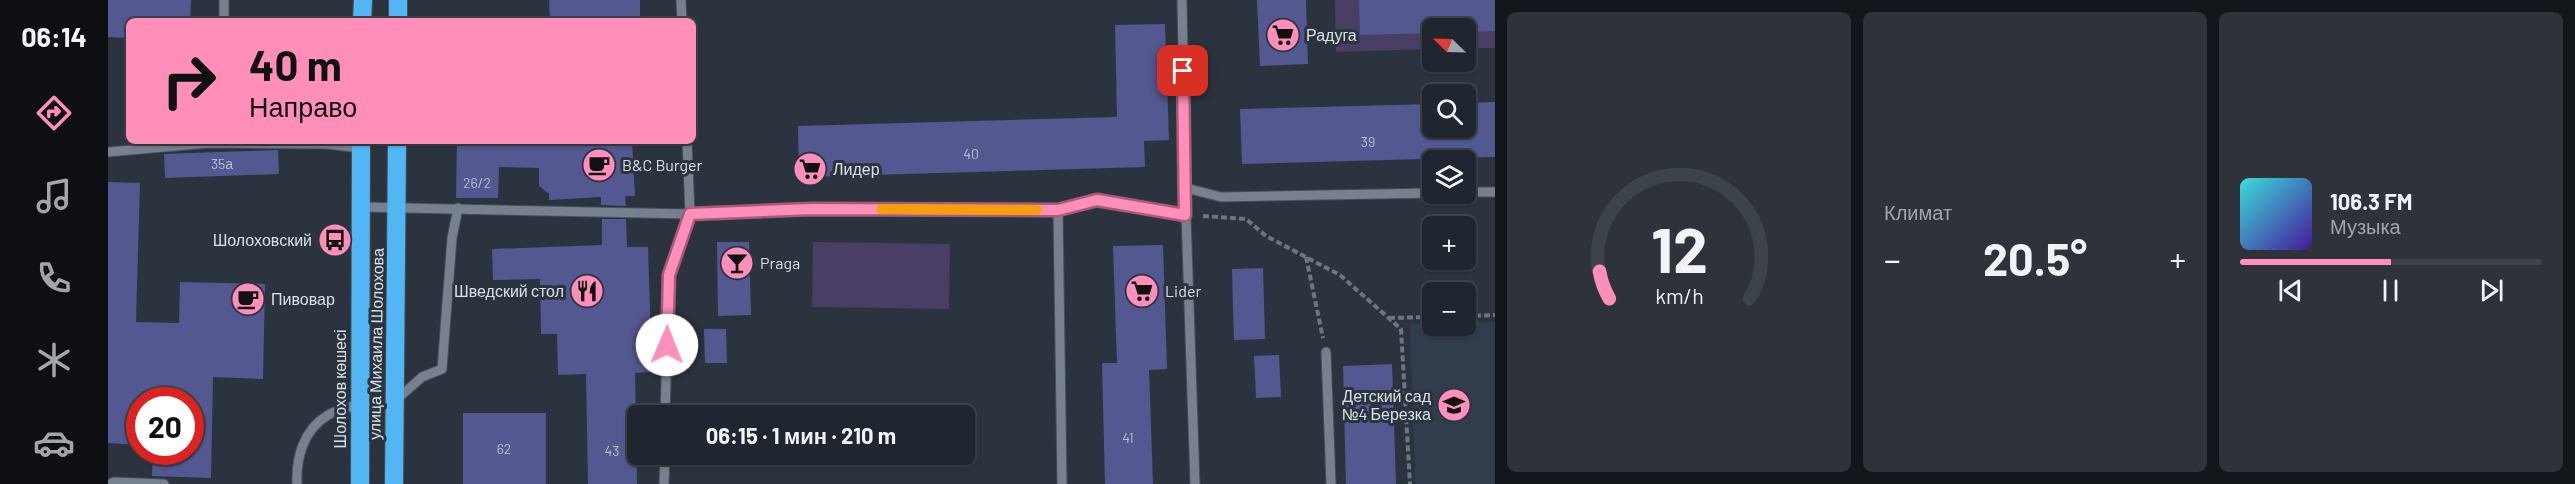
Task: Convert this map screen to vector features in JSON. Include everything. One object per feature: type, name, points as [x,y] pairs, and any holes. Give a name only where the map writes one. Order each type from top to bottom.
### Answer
[{"type":"highway","points":[[362,18],[363,0]]},
{"type":"highway","points":[[398,0],[398,18]]},
{"type":"highway","name":"улица Михаила Шолохова","points":[[360,295],[361,144]]},
{"type":"highway","points":[[397,144],[397,207]]},
{"type":"highway","name":"улица Михаила Шолохова","points":[[394,482],[397,207]]},
{"type":"highway","name":"Шолохов көшесі","points":[[360,295],[360,484]]},
{"type":"lane","points":[[224,0],[224,18]]},
{"type":"lane","points":[[681,0],[682,18]]},
{"type":"lane","points":[[1182,0],[1185,215],[1195,484]]},
{"type":"lane","points":[[108,152],[198,144]]},
{"type":"lane","points":[[326,144],[361,144]]},
{"type":"lane","points":[[666,405],[669,275],[690,214],[687,144]]},
{"type":"lane","points":[[1186,188],[1221,197],[1422,193]]},
{"type":"lane","points":[[1476,192],[1495,192]]},
{"type":"lane","points":[[361,207],[690,214],[811,209],[1058,210],[1097,200],[1185,215]]},
{"type":"lane","points":[[394,402],[422,377],[442,369],[452,238],[458,208]]},
{"type":"lane","points":[[1058,210],[1062,484]]},
{"type":"lane","points":[[1326,352],[1331,484]]},
{"type":"lane","points":[[297,484],[297,467],[302,444],[314,428],[328,415],[359,405]]},
{"type":"lane","points":[[664,484],[665,465]]},
{"type":"lane","points":[[110,484],[114,482],[164,484]]},
{"type":"path","points":[[1185,215],[1246,219],[1266,236],[1340,274],[1401,329],[1410,484]]},
{"type":"path","points":[[1306,256],[1326,352]]},
{"type":"path","points":[[1476,316],[1495,315]]},
{"type":"path","points":[[1388,318],[1422,317]]},
{"type":"shaded area","points":[[1335,0],[1495,0],[1495,48],[1476,48],[1476,18],[1422,18],[1422,49],[1336,52]]},
{"type":"shaded area","points":[[813,242],[950,244],[949,309],[812,307]]},
{"type":"shaded area","name":"Детский сад №4 Березка","points":[[1495,322],[1495,484],[1415,484],[1410,324],[1422,324],[1422,336],[1476,336],[1476,323]]},
{"type":"building","points":[[108,0],[191,0],[190,18],[126,18],[126,38],[108,37]]},
{"type":"building","points":[[549,0],[640,0],[640,18],[550,18]]},
{"type":"building","name":"Радуга","points":[[1257,0],[1306,0],[1308,64],[1260,66]]},
{"type":"building","points":[[1359,0],[1495,0],[1495,31],[1476,32],[1476,18],[1422,18],[1422,33],[1360,35]]},
{"type":"building","points":[[1165,24],[1169,140],[1144,141],[1145,167],[799,177],[798,126],[1117,117],[1115,25]]},
{"type":"building","points":[[1495,102],[1495,157],[1476,158],[1476,150],[1422,150],[1422,159],[1242,164],[1240,109],[1422,104],[1422,138],[1476,138],[1476,103]]},
{"type":"building","points":[[457,144],[632,144],[635,196],[625,196],[626,206],[601,205],[601,197],[549,200],[549,194],[539,186],[539,168],[499,167],[498,198],[456,198]]},
{"type":"building","points":[[278,150],[279,174],[165,178],[164,154]]},
{"type":"building","points":[[108,182],[140,183],[136,322],[179,323],[180,282],[265,284],[263,379],[213,377],[211,478],[152,476],[152,465],[204,465],[204,387],[126,387],[126,444],[108,443]]},
{"type":"building","points":[[602,219],[626,219],[627,247],[648,247],[652,372],[635,373],[636,405],[627,405],[627,465],[637,465],[637,484],[588,484],[586,374],[558,375],[557,334],[541,334],[540,279],[493,280],[492,249],[602,245]]},
{"type":"building","points":[[717,242],[749,242],[751,315],[718,316]]},
{"type":"building","points":[[1163,245],[1167,369],[1149,370],[1153,484],[1105,484],[1102,363],[1117,363],[1113,246]]},
{"type":"building","points":[[1263,268],[1265,339],[1234,340],[1232,269]]},
{"type":"building","points":[[704,329],[726,329],[727,363],[705,363]]},
{"type":"building","points":[[1279,355],[1281,397],[1256,398],[1254,356]]},
{"type":"building","points":[[1392,364],[1396,484],[1346,484],[1343,366]]},
{"type":"building","points":[[463,413],[546,413],[546,484],[463,484]]},
{"type":"slow traffic","points":[[881,209],[1037,210]]},
{"type":"place","name":"Радуга","points":[[1283,35]]},
{"type":"place","name":"B&C Burger","points":[[599,165]]},
{"type":"place","name":"Лидер","points":[[810,169]]},
{"type":"place","name":"Шолоховский","points":[[335,240]]},
{"type":"place","name":"Praga","points":[[737,263]]},
{"type":"place","name":"Шведский стол","points":[[587,291]]},
{"type":"place","name":"Lider","points":[[1142,291]]},
{"type":"place","name":"Пивовар","points":[[248,299]]},
{"type":"place","name":"Детский сад №4 Березка","points":[[1454,405]]},
{"type":"route","points":[[667,345],[669,275],[690,214],[811,209],[1058,210],[1097,200],[1185,215],[1183,71]]}]
